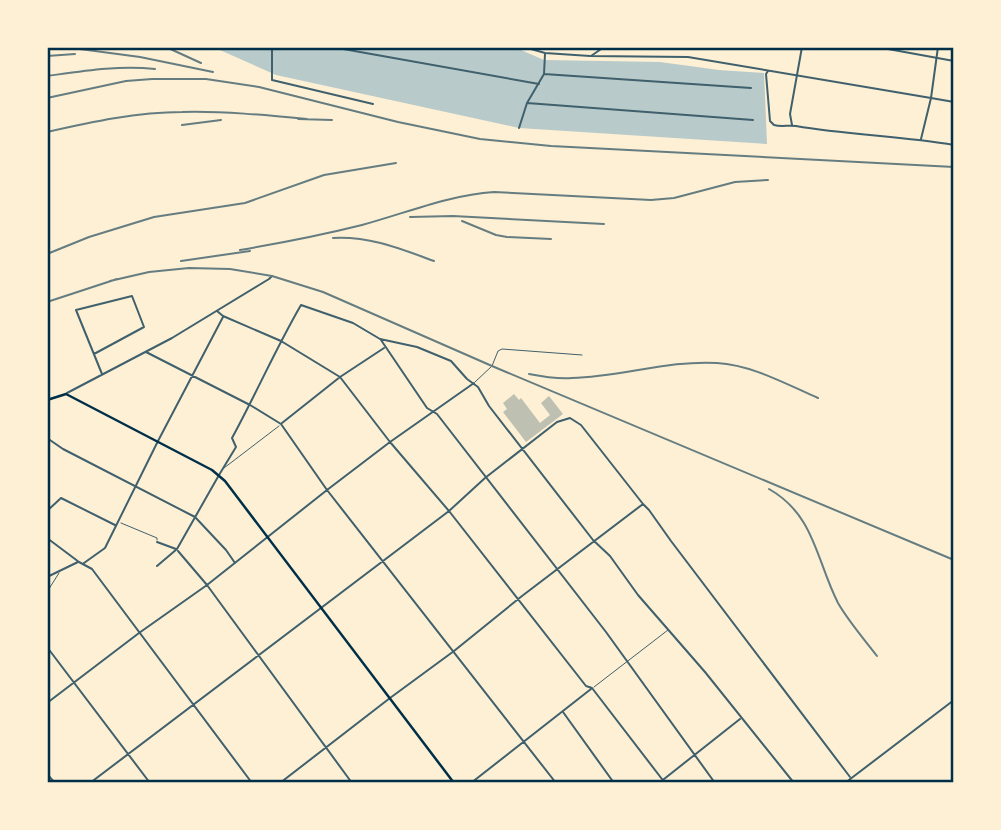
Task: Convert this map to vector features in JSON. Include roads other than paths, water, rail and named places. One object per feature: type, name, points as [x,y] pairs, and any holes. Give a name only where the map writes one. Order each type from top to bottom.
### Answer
[{"type":"main road","points":[[47,400],[65,394],[219,475],[454,783]]},
{"type":"street","points":[[272,47],[272,80],[373,104]]},
{"type":"street","points":[[332,47],[539,84]]},
{"type":"street","points":[[524,47],[545,53],[590,56],[688,57],[954,102]]},
{"type":"street","points":[[590,56],[604,47]]},
{"type":"street","points":[[793,125],[789,118],[802,47]]},
{"type":"street","points":[[877,47],[954,61]]},
{"type":"street","points":[[921,140],[931,98],[938,47]]},
{"type":"street","points":[[519,128],[527,103],[544,75],[545,53]]},
{"type":"street","points":[[769,70],[766,74],[771,124],[954,145]]},
{"type":"street","points":[[544,75],[751,88]]},
{"type":"street","points":[[527,103],[753,120]]},
{"type":"street","points":[[65,394],[172,338],[272,276]]},
{"type":"street","points":[[94,354],[144,327],[132,296],[76,310],[102,375]]},
{"type":"street","points":[[157,566],[177,550],[236,447],[232,438],[301,305],[353,323],[380,339],[417,347],[451,361],[478,387],[489,406],[593,540],[610,556],[638,595],[794,783]]},
{"type":"street","points":[[217,311],[281,341],[340,377],[664,781]]},
{"type":"street","points":[[47,577],[81,563],[105,548],[223,316]]},
{"type":"street","points":[[380,339],[427,408],[437,414],[606,632],[715,783]]},
{"type":"street","points":[[222,469],[340,377],[385,347]]},
{"type":"street","points":[[47,703],[235,563],[390,442],[473,384],[492,366],[498,351],[502,349],[582,355]]},
{"type":"street","points":[[146,352],[250,405],[281,424],[327,490],[556,783]]},
{"type":"street","points":[[90,783],[449,511],[485,478],[557,422],[570,418],[581,425],[649,510],[850,778]]},
{"type":"street","points":[[47,438],[63,449],[195,517],[235,563]]},
{"type":"street","points":[[47,511],[61,498],[117,526]]},
{"type":"street","points":[[280,783],[643,504]]},
{"type":"street","points":[[118,522],[157,538],[157,542],[177,550],[206,585],[352,783]]},
{"type":"street","points":[[47,538],[92,569],[252,783]]},
{"type":"street","points":[[47,592],[60,572]]},
{"type":"street","points":[[471,783],[669,630]]},
{"type":"street","points":[[47,647],[150,783]]},
{"type":"street","points":[[845,783],[954,700]]},
{"type":"street","points":[[563,711],[614,783]]},
{"type":"street","points":[[659,783],[741,718]]},
{"type":"street","points":[[47,774],[55,783]]},
{"type":"railway","points":[[65,47],[140,57],[213,72]]},
{"type":"railway","points":[[166,47],[201,63]]},
{"type":"railway","points":[[47,56],[75,54]]},
{"type":"railway","points":[[47,76],[114,68],[155,69]]},
{"type":"railway","points":[[47,98],[126,81],[206,79],[259,87],[398,122],[480,139],[551,146],[954,167]]},
{"type":"railway","points":[[47,132],[114,118],[165,112],[228,113],[307,119]]},
{"type":"railway","points":[[298,119],[332,120]]},
{"type":"railway","points":[[182,125],[221,120]]},
{"type":"railway","points":[[47,254],[89,237],[154,217],[245,203],[324,175],[396,163]]},
{"type":"railway","points":[[240,250],[347,229],[477,194],[494,192],[651,200],[674,198],[735,182],[768,180]]},
{"type":"railway","points":[[410,217],[453,216],[604,224]]},
{"type":"railway","points":[[462,221],[496,235],[551,239]]},
{"type":"railway","points":[[333,238],[373,241],[434,261]]},
{"type":"railway","points":[[181,261],[250,251]]},
{"type":"railway","points":[[110,281],[149,272],[189,268],[230,269],[272,276],[323,292],[954,560]]},
{"type":"railway","points":[[47,302],[117,279]]},
{"type":"railway","points":[[529,374],[556,378],[590,377],[681,364],[717,363],[756,371],[818,398]]},
{"type":"railway","points":[[769,489],[784,500],[805,525],[838,603],[877,656]]}]
